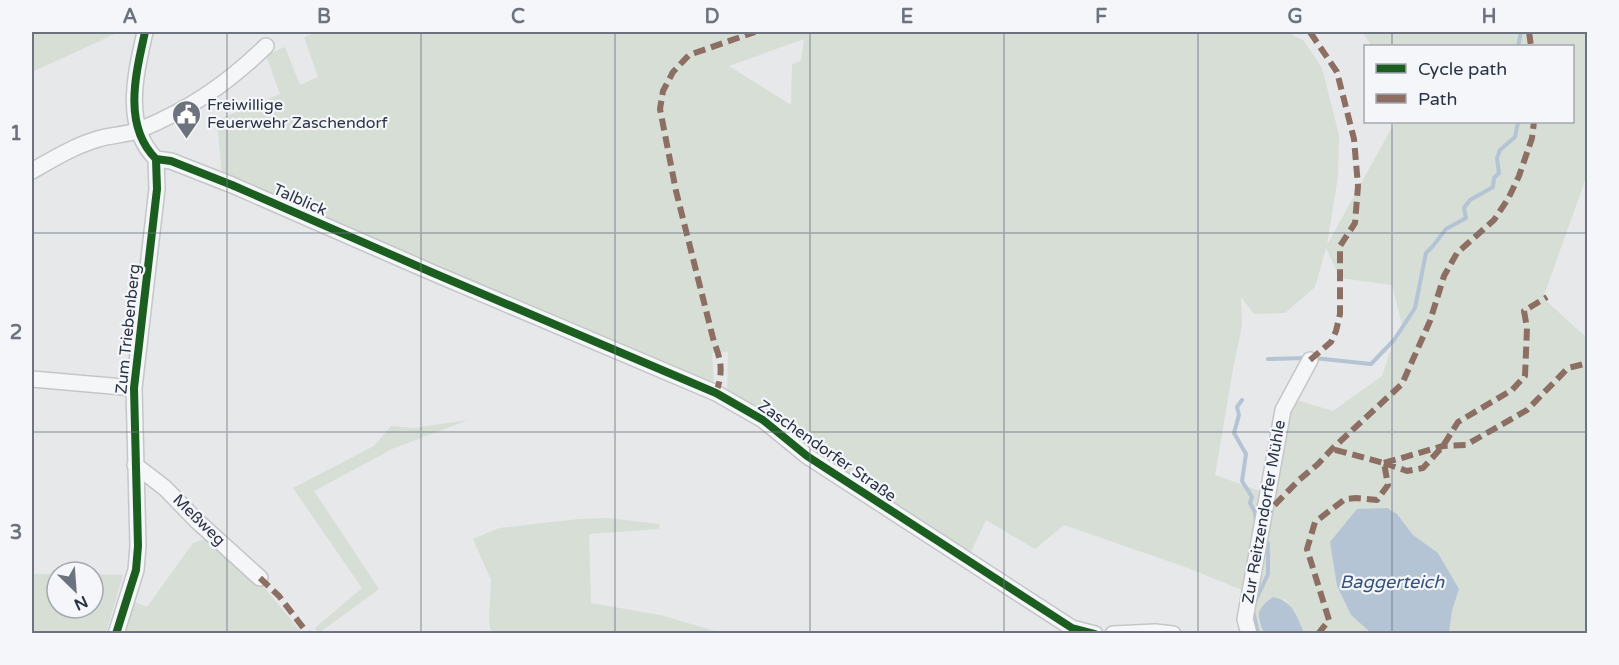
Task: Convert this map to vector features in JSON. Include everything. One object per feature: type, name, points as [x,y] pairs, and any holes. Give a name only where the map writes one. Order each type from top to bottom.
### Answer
[{"type":"street","points":[[145,32],[135,82],[137,130],[147,150],[156,159]]},
{"type":"street","points":[[32,171],[77,147],[137,130],[215,91],[266,46]]},
{"type":"street","name":"Talblick","points":[[156,159],[171,161],[232,185],[431,272]]},
{"type":"street","name":"Zum Triebenberg","points":[[116,633],[136,570],[138,546],[134,388],[157,189],[156,159]]},
{"type":"street","name":"Zaschendorfer Straße","points":[[431,272],[716,393],[763,420],[807,456],[932,529],[1072,628],[1095,633]]},
{"type":"street","name":"Zur Reitzendorfer Mühle","points":[[1249,633],[1245,619],[1283,410],[1310,360]]},
{"type":"street","points":[[32,379],[134,388]]},
{"type":"street","name":"Meßweg","points":[[135,465],[165,488],[260,578]]},
{"type":"street","points":[[1113,633],[1173,633]]},
{"type":"shaded area","points":[[32,32],[119,32],[32,72]]},
{"type":"shaded area","points":[[318,32],[1287,32],[1304,41],[1322,68],[1339,135],[1338,176],[1327,245],[1394,123],[1574,123],[1574,45],[1371,45],[1362,32],[1587,32],[1587,175],[1543,298],[1587,338],[1587,633],[1449,633],[1452,611],[1459,589],[1438,553],[1413,535],[1397,514],[1331,542],[1337,586],[1351,615],[1371,633],[1304,633],[1295,612],[1284,599],[1258,619],[1264,633],[1254,633],[1249,620],[1293,399],[1333,411],[1382,376],[1394,340],[1402,325],[1392,285],[1340,278],[1326,248],[1315,287],[1285,313],[1254,314],[1241,297],[1242,326],[1215,475],[1260,491],[1242,590],[1188,568],[1064,525],[1035,549],[986,520],[969,556],[727,393],[728,352],[712,353],[714,387],[222,175],[217,120],[280,94],[266,55],[285,47],[300,85],[318,77],[304,37]],"holes":[[[804,39],[801,61],[792,64],[791,105],[729,66]]]},
{"type":"shaded area","points":[[468,420],[392,449],[314,491],[379,589],[319,633],[315,628],[362,588],[293,488],[374,446],[391,426],[414,428]]},
{"type":"shaded area","points":[[607,518],[660,524],[659,529],[589,534],[591,603],[660,615],[722,633],[491,633],[489,622],[491,580],[473,539],[499,528]]},
{"type":"shaded area","points":[[209,538],[259,581],[302,633],[124,634],[135,602],[147,607],[193,543]]},
{"type":"shaded area","points":[[32,574],[45,574],[45,620],[105,620],[105,574],[123,575],[106,633],[32,633]]},
{"type":"water","name":"Baggerteich","points":[[1387,508],[1397,514],[1413,535],[1438,553],[1459,589],[1452,611],[1449,633],[1371,633],[1351,615],[1337,586],[1330,542],[1357,509]]},
{"type":"water","points":[[1273,597],[1290,606],[1304,633],[1264,633],[1259,613],[1263,605]]},
{"type":"waterway","points":[[1518,45],[1521,32]]},
{"type":"waterway","points":[[1314,358],[1371,364],[1394,340],[1415,308],[1426,253],[1446,229],[1466,218],[1464,208],[1470,200],[1493,187],[1494,178],[1499,173],[1497,158],[1500,150],[1515,137],[1518,123]]},
{"type":"waterway","points":[[1268,359],[1306,358]]},
{"type":"waterway","points":[[1242,400],[1237,407],[1239,415],[1234,433],[1246,454],[1242,481],[1252,497],[1250,503],[1255,512],[1256,523]]},
{"type":"waterway","points":[[1254,604],[1268,574],[1268,544],[1265,540]]},
{"type":"waterway","points":[[1253,611],[1258,634]]},
{"type":"marked path","points":[[716,393],[721,373],[719,356],[676,191],[660,109],[663,91],[673,72],[689,55],[755,32]]},
{"type":"marked path","points":[[1310,32],[1337,72],[1354,139],[1358,186],[1355,223],[1340,246],[1340,314],[1336,331],[1331,342],[1310,360]]},
{"type":"marked path","points":[[1529,32],[1531,45]]},
{"type":"marked path","points":[[1262,518],[1299,480],[1402,384],[1430,321],[1444,276],[1457,253],[1494,220],[1508,199],[1519,176],[1532,138],[1534,123]]},
{"type":"marked path","points":[[1384,463],[1407,471],[1423,468],[1443,446],[1458,422],[1512,390],[1525,376],[1527,328],[1524,311],[1547,297]]},
{"type":"marked path","points":[[1384,463],[1443,446],[1466,445],[1527,410],[1568,368],[1588,363]]},
{"type":"marked path","points":[[1318,634],[1329,620],[1307,549],[1315,522],[1345,499],[1377,500],[1388,485],[1384,463],[1332,449]]},
{"type":"marked path","points":[[260,578],[279,596],[308,634]]},
{"type":"cycle path","points":[[116,634],[136,570],[138,546],[134,388],[157,189],[156,159],[145,145],[135,115],[134,98],[138,64],[145,32]]},
{"type":"cycle path","points":[[156,159],[171,161],[232,185],[716,393],[763,420],[807,456],[1072,628],[1095,634]]},
{"type":"place","name":"Freiwillige Feuerwehr Zaschendorf","points":[[186,140]]}]
